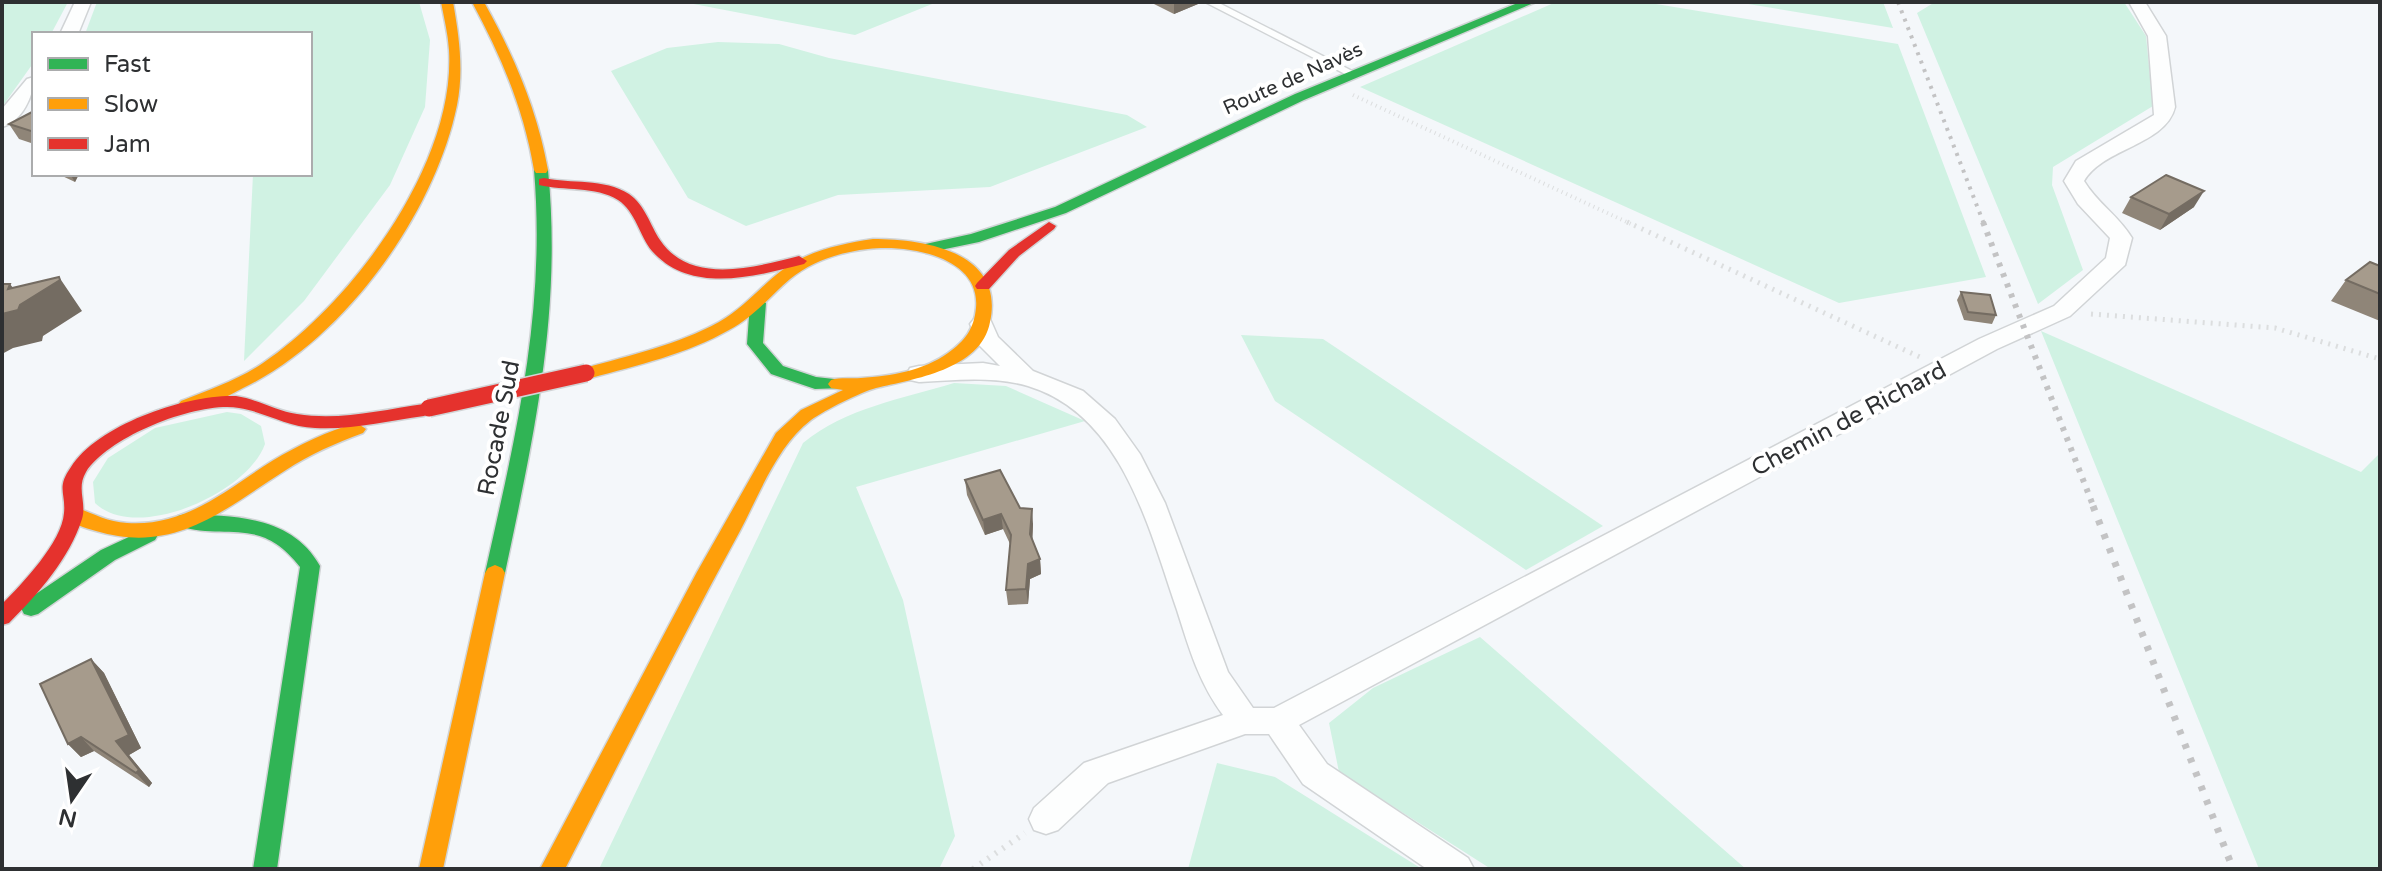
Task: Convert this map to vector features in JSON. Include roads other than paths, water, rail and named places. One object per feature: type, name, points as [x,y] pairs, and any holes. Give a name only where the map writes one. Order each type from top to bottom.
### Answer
[{"type":"main road","points":[[187,405],[241,382],[292,349],[341,299],[405,216],[427,178],[450,116],[454,49],[447,2]]},
{"type":"main road","name":"Rocade Sud","points":[[431,869],[514,485],[544,313],[544,182],[537,135],[525,89],[478,2]]},
{"type":"main road","name":"Route de Navès","points":[[427,409],[338,422],[280,416],[265,406],[244,400],[187,405],[131,428],[93,454],[75,475],[68,497],[74,514],[87,525],[109,531],[136,532],[185,521],[217,508],[266,473],[335,435],[427,409],[589,372],[698,340],[758,303],[773,284],[821,256],[874,245],[926,248],[989,236],[1077,205],[1271,110],[1530,2]]},
{"type":"main road","points":[[544,182],[602,189],[623,197],[666,257],[689,269],[721,274],[739,273],[821,256]]},
{"type":"main road","name":"Route de Navès","points":[[926,248],[951,256],[971,269],[983,286],[1014,253],[1077,205]]},
{"type":"main road","points":[[758,303],[752,321],[753,340],[763,357],[780,371],[804,381],[833,386],[865,386],[919,374],[947,360],[969,343],[982,324],[987,304],[983,286]]},
{"type":"main road","name":"Route de Navès","points":[[589,372],[717,352]]},
{"type":"main road","points":[[742,353],[763,357]]},
{"type":"main road","points":[[552,869],[707,572],[782,437],[807,414],[865,386]]},
{"type":"main road","name":"Route de Navès","points":[[266,473],[279,457],[285,441],[285,428],[280,416]]},
{"type":"main road","name":"Route de Navès","points":[[2,617],[46,570],[70,528],[74,514]]},
{"type":"main road","points":[[185,521],[273,529],[298,544],[310,566],[265,869]]},
{"type":"main road","name":"Route de Navès","points":[[2,627],[108,555],[166,527]]},
{"type":"street","points":[[70,32],[83,2]]},
{"type":"street","name":"Chemin de Richard","points":[[1046,819],[1096,773],[1262,721],[1944,368],[2062,311],[2117,260],[2121,247],[2121,238],[2115,227],[2078,189],[2074,181],[2077,173],[2083,165],[2156,124],[2163,116],[2165,107],[2157,36],[2137,2]]},
{"type":"street","points":[[2,121],[32,85]]},
{"type":"street","points":[[982,324],[987,340],[1026,376]]},
{"type":"street","points":[[919,374],[977,369],[1026,376],[1062,391],[1087,406],[1109,425],[1131,456],[1163,529],[1217,680],[1315,774],[1456,869]]},
{"type":"lane","points":[[1210,2],[1355,75]]},
{"type":"railway","points":[[1898,2],[1984,224]]},
{"type":"railway","points":[[1983,222],[2094,508]]},
{"type":"railway","points":[[2093,506],[2233,869]]}]
